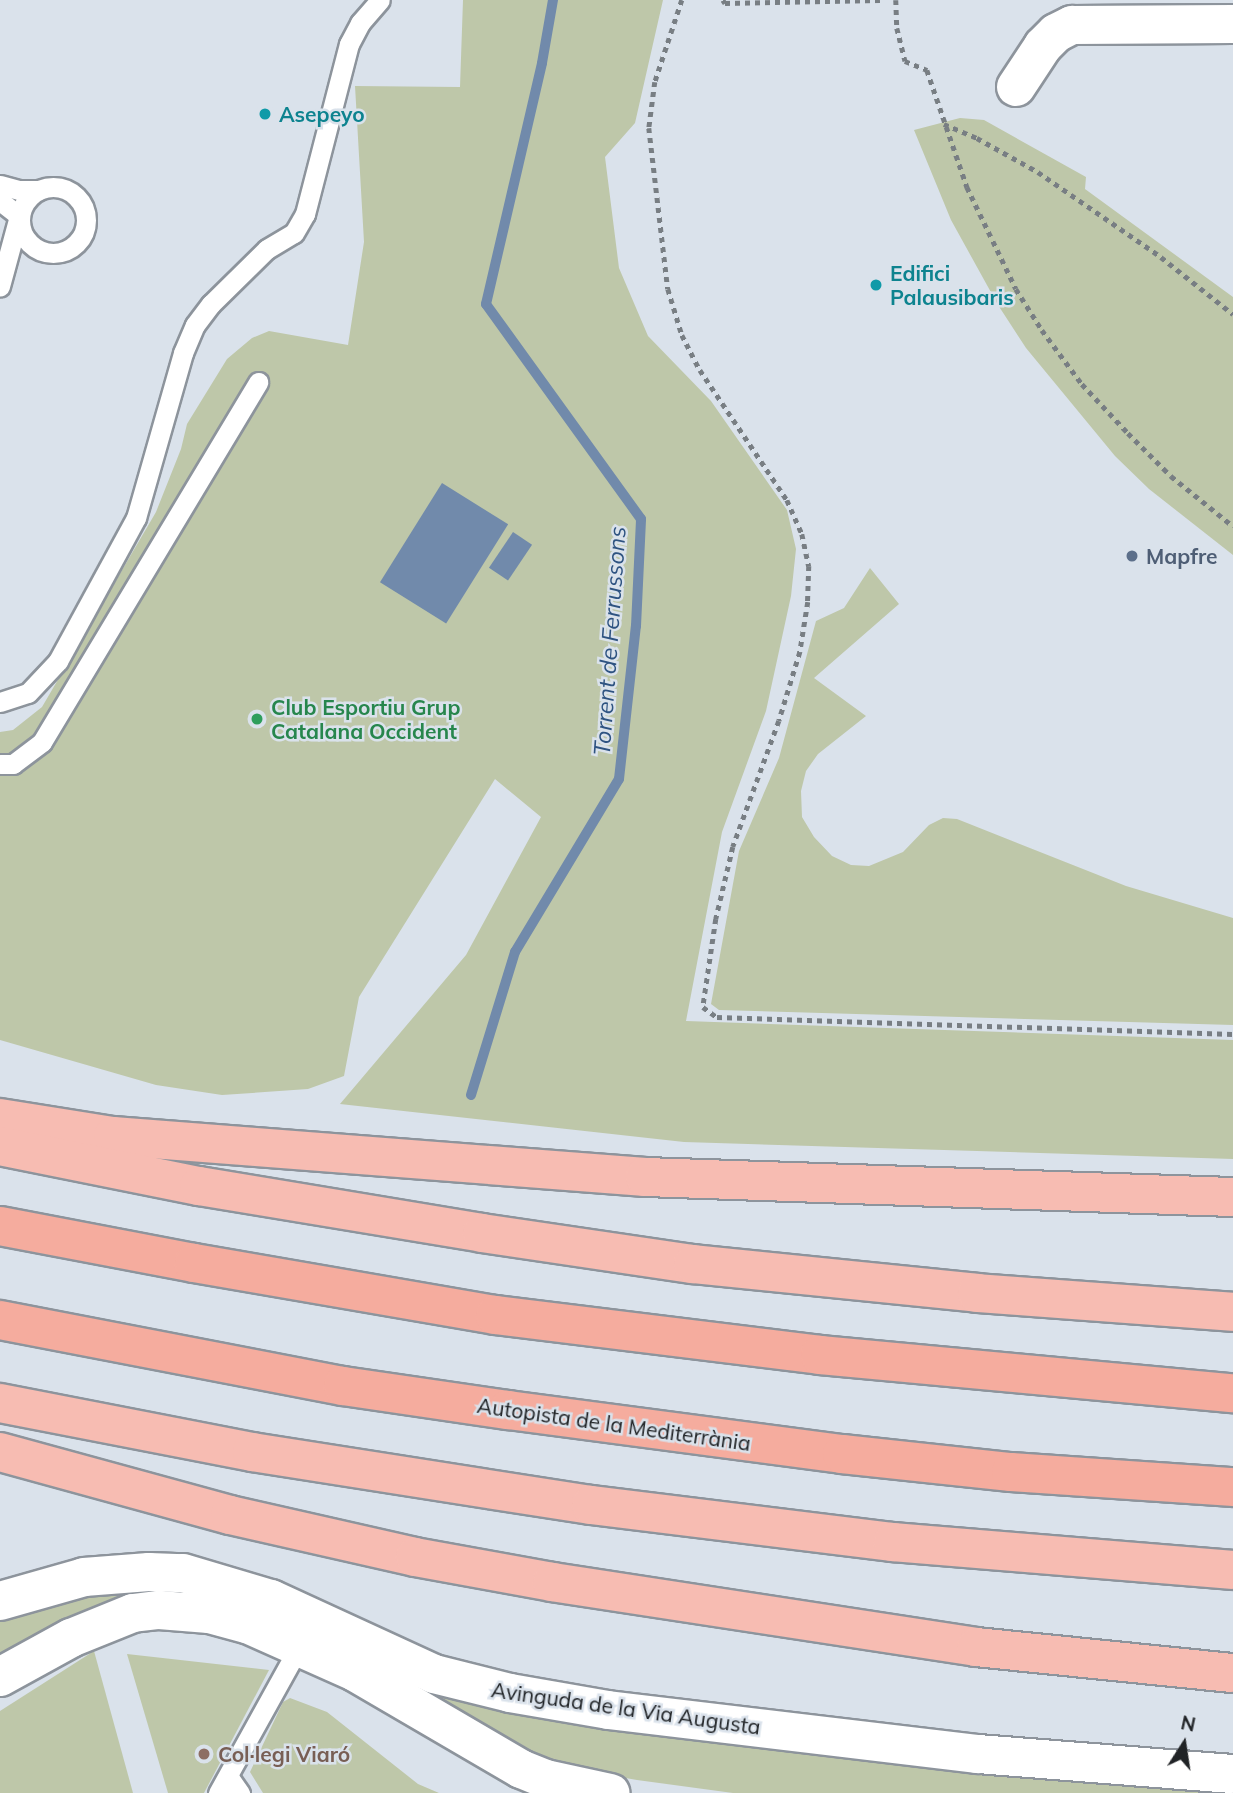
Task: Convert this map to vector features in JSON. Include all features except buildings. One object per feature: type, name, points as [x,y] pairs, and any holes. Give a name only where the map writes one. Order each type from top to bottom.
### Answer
[{"type":"highway","points":[[0,1118],[126,1138],[645,1177],[801,1185],[1233,1197]]},
{"type":"highway","points":[[0,1146],[199,1186],[482,1233],[694,1264],[977,1293],[1233,1312]]},
{"type":"highway","points":[[0,1226],[495,1315],[820,1355],[1233,1393]]},
{"type":"highway","name":"Autopista de la Mediterrània","points":[[0,1320],[343,1386],[508,1410],[842,1454],[1012,1472],[1233,1487]]},
{"type":"highway","points":[[0,1403],[252,1452],[591,1505],[893,1542],[1233,1570]]},
{"type":"highway","points":[[0,1452],[230,1515],[415,1557],[551,1582],[976,1647],[1233,1673]]},
{"type":"street","points":[[1016,87],[1043,46],[1056,33],[1072,25],[1233,24]]},
{"type":"street","name":"Avinguda de la Via Augusta","points":[[0,1601],[84,1577],[149,1572],[183,1573],[271,1599],[435,1674],[510,1693],[608,1710],[978,1755],[1233,1774]]},
{"type":"street","points":[[0,1677],[102,1623],[133,1613],[159,1610],[209,1615],[234,1620],[300,1645],[355,1672],[495,1757],[547,1779],[611,1793]]},
{"type":"lane","points":[[0,702],[27,693],[58,661],[136,518],[183,353],[195,326],[211,304],[267,249],[294,233],[305,214],[349,44],[360,23],[380,0]]},
{"type":"lane","points":[[0,185],[19,190],[39,190],[50,186],[64,188],[74,194],[83,206],[86,217],[81,238],[66,251],[42,252],[24,237],[19,216],[0,201]]},
{"type":"lane","points":[[0,286],[23,204],[39,190]]},
{"type":"lane","points":[[0,764],[13,764],[42,742],[258,382]]},
{"type":"lane","points":[[218,1793],[300,1645]]},
{"type":"lane","points":[[228,1776],[240,1793]]},
{"type":"path","points":[[682,0],[655,82],[649,128],[668,289],[682,335],[700,370],[788,500],[802,534],[809,566],[808,602],[800,652],[779,721],[733,847],[716,919],[703,1007],[717,1017],[1233,1034]]},
{"type":"path","points":[[723,0],[725,3],[880,0]]},
{"type":"path","points":[[896,0],[897,27],[905,61],[927,70],[944,124],[993,244],[1042,330],[1082,384],[1128,433],[1171,476],[1233,526]]},
{"type":"path","points":[[944,124],[1038,172],[1161,257],[1233,314]]},
{"type":"green space","points":[[463,0],[663,0],[635,123],[605,157],[619,268],[648,336],[711,401],[787,510],[796,549],[791,596],[766,711],[722,832],[686,1021],[1233,1040],[1233,1159],[684,1142],[340,1104],[466,955],[541,817],[495,779],[359,997],[344,1076],[308,1089],[222,1095],[156,1085],[0,1040],[0,732],[13,730],[42,707],[156,512],[181,449],[187,424],[227,359],[252,338],[269,331],[348,345],[364,242],[355,86],[460,87]]},
{"type":"green space","points":[[960,118],[984,120],[1086,177],[1085,189],[1233,297],[1233,555],[1149,489],[1115,456],[1026,348],[998,305],[951,220],[914,130]]},
{"type":"green space","points":[[870,568],[899,604],[814,678],[866,716],[818,754],[806,771],[801,791],[802,817],[814,837],[832,856],[851,865],[869,866],[903,852],[929,825],[943,818],[957,819],[1126,886],[1233,918],[1233,1025],[719,1010],[711,1004],[739,851],[779,758],[816,621],[844,608]]},
{"type":"green space","points":[[146,1590],[99,1608],[0,1660],[0,1619],[100,1592]]},
{"type":"green space","points":[[94,1651],[133,1793],[0,1793],[0,1711]]},
{"type":"green space","points":[[127,1654],[269,1670],[204,1793],[168,1793]]},
{"type":"green space","points":[[407,1682],[1233,1793],[733,1793],[539,1763]]},
{"type":"green space","points":[[290,1698],[327,1712],[418,1784],[439,1793],[263,1793],[250,1772],[283,1702]]},
{"type":"water","points":[[442,483],[508,524],[446,624],[380,582]]},
{"type":"water","points":[[513,532],[532,545],[508,581],[489,568]]},
{"type":"waterway","name":"Torrent de Ferrussons","points":[[471,1095],[515,952],[619,779],[636,626],[641,519],[486,304],[542,63],[553,0]]},
{"type":"place","name":"Asepeyo","points":[[265,114]]},
{"type":"place","name":"Edifici Palausibaris","points":[[876,285]]},
{"type":"place","name":"Mapfre","points":[[1132,556]]},
{"type":"place","name":"Club Esportiu Grup Catalana Occident","points":[[257,719]]},
{"type":"place","name":"Col·legi Viaró","points":[[204,1754]]}]
